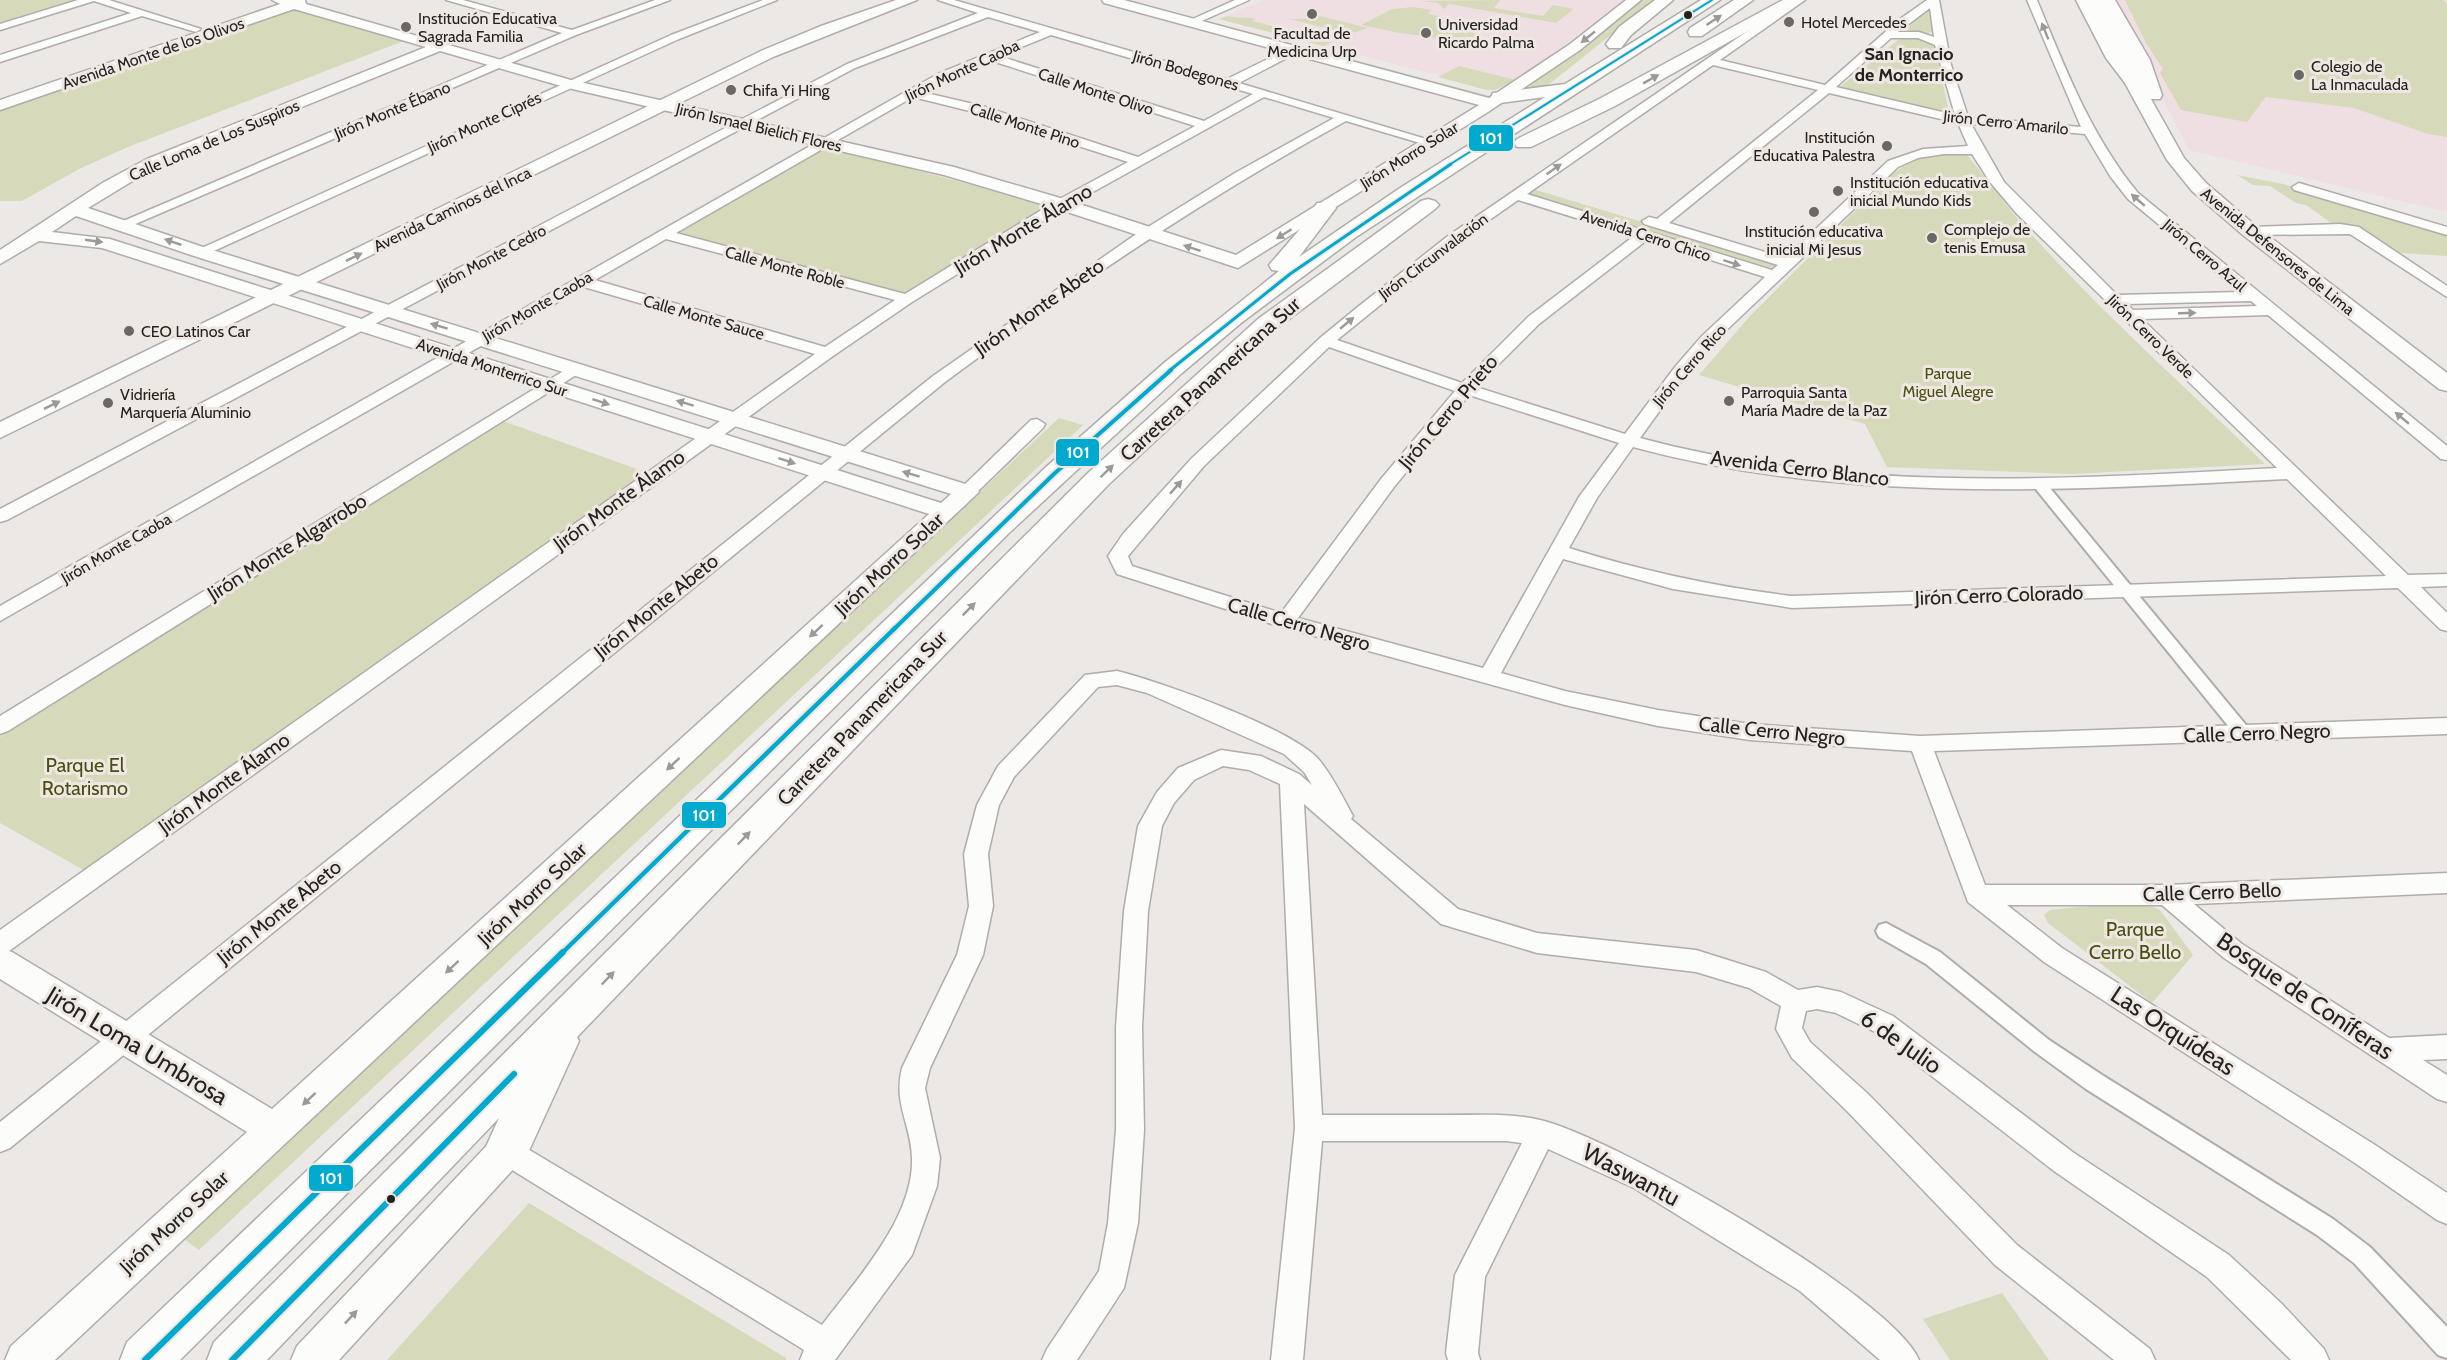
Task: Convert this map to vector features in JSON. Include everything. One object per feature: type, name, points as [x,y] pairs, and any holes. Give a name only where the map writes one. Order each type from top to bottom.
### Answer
[{"type":"highway","points":[[1496,100],[1580,84],[1625,31],[1665,0]]},
{"type":"highway","name":"Carretera Panamericana Sur","points":[[145,1360],[1062,469],[1154,383],[1236,315],[1347,232],[1712,0]]},
{"type":"highway","name":"Carretera Panamericana Sur","points":[[232,1360],[910,668],[1186,394],[1318,284],[1450,190],[1744,0]]},
{"type":"highway","points":[[1524,143],[1608,102],[1795,0]]},
{"type":"highway","points":[[2097,0],[2127,60],[2133,82]]},
{"type":"highway","points":[[1236,315],[1309,232],[1325,208]]},
{"type":"highway","points":[[506,1151],[567,1020]]},
{"type":"main road","name":"Avenida Caminos del Inca","points":[[0,411],[276,286],[653,103],[772,40],[881,0]]},
{"type":"main road","name":"Avenida Caminos del Inca","points":[[653,103],[794,42],[910,0]]},
{"type":"main road","name":"Avenida Defensores de Lima","points":[[2083,0],[2114,58],[2133,82],[2176,160],[2199,188],[2447,366]]},
{"type":"main road","name":"Avenida Defensores de Lima","points":[[2108,0],[2142,60],[2148,84],[2190,161],[2215,189],[2259,231],[2447,384]]},
{"type":"main road","name":"Avenida Caminos del Inca","points":[[0,431],[276,286]]},
{"type":"street","points":[[0,27],[89,0]]},
{"type":"street","points":[[98,0],[196,30]]},
{"type":"street","points":[[451,0],[572,33]]},
{"type":"street","name":"Jirón Monte Ébano","points":[[121,225],[572,33],[665,0]]},
{"type":"street","name":"Jirón Monte Ciprés","points":[[200,252],[568,84],[684,33],[772,0]]},
{"type":"street","name":"Jirón Bodegones","points":[[942,0],[1430,142]]},
{"type":"street","points":[[1109,0],[1197,20],[1496,100]]},
{"type":"street","points":[[1139,0],[1294,50],[1496,100]]},
{"type":"street","points":[[1197,20],[1244,0]]},
{"type":"street","name":"Jirón Morro Solar","points":[[1238,262],[1496,100],[1575,47],[1634,0]]},
{"type":"street","name":"Jirón Circunvalación","points":[[1120,566],[1118,556],[1130,538],[1198,462],[1326,341],[1444,246],[1800,0]]},
{"type":"street","points":[[1659,224],[1828,88],[1888,35],[1934,0]]},
{"type":"street","name":"Jirón Cerro Verde","points":[[1934,0],[1940,43],[1962,120],[1987,169],[2022,211],[2447,624]]},
{"type":"street","name":"Jirón Cerro Azul","points":[[2032,0],[2090,131],[2108,165],[2133,196],[2447,455]]},
{"type":"street","name":"Jirón Ismael Bielich Flores","points":[[288,1],[568,84],[948,171],[1061,204],[1238,262]]},
{"type":"street","name":"Avenida Monte de los Olivos","points":[[0,97],[288,1]]},
{"type":"street","name":"Avenida Monte de los Olivos","points":[[0,105],[288,1]]},
{"type":"street","points":[[627,2],[644,7]]},
{"type":"street","points":[[0,59],[141,13]]},
{"type":"street","name":"Jirón Monte Cedro","points":[[0,516],[851,66],[988,13]]},
{"type":"street","name":"Jirón Monte Caoba","points":[[0,615],[911,93],[987,56],[1051,31]]},
{"type":"street","points":[[1888,35],[1919,35],[1940,43]]},
{"type":"street","name":"Calle Loma de Los Suspiros","points":[[0,258],[110,186],[153,162],[441,46]]},
{"type":"street","points":[[1228,83],[1294,50]]},
{"type":"street","name":"Calle Monte Olivo","points":[[987,56],[1205,125]]},
{"type":"street","name":"Jirón Cerro Amarilo","points":[[1713,62],[1962,120],[2090,131]]},
{"type":"street","name":"Calle Monte Pino","points":[[911,93],[978,109],[1138,161]]},
{"type":"street","name":"Jirón Monte Álamo","points":[[0,944],[732,418],[827,353],[1061,204],[1263,93]]},
{"type":"street","name":"Jirón Monte Abeto","points":[[0,1139],[821,472],[1040,303],[1146,233],[1289,146],[1345,117]]},
{"type":"street","name":"Jirón Cerro Rico","points":[[1488,678],[1588,497],[1628,441],[1708,339],[1893,164],[1907,156],[1935,149],[1976,150]]},
{"type":"street","name":"Avenida Cerro Chico","points":[[1531,185],[1614,210]]},
{"type":"street","points":[[2299,188],[2447,231]]},
{"type":"street","name":"Avenida Cerro Chico","points":[[1516,195],[1775,276]]},
{"type":"street","name":"Avenida Monterrico Sur","points":[[76,210],[200,252],[362,325],[821,472],[956,502]]},
{"type":"street","name":"Avenida Cerro Chico","points":[[1636,217],[1789,264]]},
{"type":"street","points":[[2259,231],[2340,228],[2354,231],[2447,293]]},
{"type":"street","name":"Calle Monte Roble","points":[[663,234],[907,300]]},
{"type":"street","name":"Jirón Cerro Prieto","points":[[1285,621],[1415,450],[1501,351],[1555,304],[1645,235]]},
{"type":"street","name":"Avenida Monterrico Sur","points":[[36,236],[104,243],[276,286],[390,311],[845,453],[956,502]]},
{"type":"street","name":"Calle Monte Sauce","points":[[581,281],[827,353]]},
{"type":"street","points":[[2114,300],[2255,296]]},
{"type":"street","points":[[2129,315],[2272,310]]},
{"type":"street","name":"Avenida Cerro Blanco","points":[[1326,341],[1465,390],[1628,441],[1719,459],[1835,475],[2040,485],[2291,473]]},
{"type":"street","name":"Jirón Monte Algarrobo","points":[[0,726],[575,369]]},
{"type":"street","name":"Jirón Morro Solar","points":[[25,1360],[956,502],[1037,424]]},
{"type":"street","points":[[2040,485],[2244,734]]},
{"type":"street","name":"Jirón Cerro Colorado","points":[[1558,551],[1635,575],[1699,589],[1792,602],[2447,580]]},
{"type":"street","name":"Calle Cerro Negro","points":[[1120,566],[1139,576],[1285,621],[1488,678],[1565,698],[1658,718],[1750,732],[1920,744],[2447,726]]},
{"type":"street","points":[[311,1360],[506,1151],[822,1353],[901,1245],[922,1186],[926,1158],[911,1088],[916,1068],[970,955],[981,906],[976,855],[988,805],[1006,772],[1092,680],[1117,678],[1153,687],[1292,748],[1312,766],[1349,829]]},
{"type":"street","points":[[1920,744],[1977,895]]},
{"type":"street","points":[[1058,1360],[1113,1277],[1123,1223],[1130,1130],[1129,1027],[1136,911],[1150,826],[1165,798],[1186,774],[1221,758],[1253,762],[1291,780],[1433,905],[1450,917],[1537,943],[1696,961],[1757,980],[1795,1001],[1790,1029],[1801,1050],[1857,1102],[2006,1256],[2139,1360]]},
{"type":"street","points":[[1287,1360],[1309,1128],[1291,780]]},
{"type":"street","name":"Calle Cerro Bello","points":[[1977,895],[2167,895],[2447,883]]},
{"type":"street","name":"Las Orquídeas","points":[[1977,895],[2053,955],[2365,1154],[2447,1210]]},
{"type":"street","name":"Bosque de Coníferas","points":[[2167,895],[2233,951],[2447,1090]]},
{"type":"street","points":[[1886,931],[1932,958],[2042,1046],[2094,1082],[2325,1227],[2362,1255],[2403,1296],[2447,1346]]},
{"type":"street","name":"Jirón Loma Umbrosa","points":[[0,962],[274,1130]]},
{"type":"street","name":"6 de Julio","points":[[1795,1001],[1817,998],[1841,1003],[1884,1024],[2064,1162],[2218,1266],[2270,1314],[2313,1360]]},
{"type":"street","points":[[2385,1050],[2447,1047]]},
{"type":"street","name":"Waswantu","points":[[1309,1128],[1506,1128],[1541,1133],[1579,1147],[1644,1178],[1811,1280],[1858,1318],[1903,1360]]},
{"type":"street","points":[[1464,1360],[1462,1353],[1470,1275],[1541,1133]]},
{"type":"shaded area","name":"Universidad Ricardo Palma","points":[[1263,0],[1623,0],[1516,80],[1495,90],[1219,19]]},
{"type":"shaded area","name":"Colegio de La Inmaculada","points":[[2112,0],[2447,0],[2447,212],[2189,150]]},
{"type":"green space","points":[[0,0],[76,0],[0,24]]},
{"type":"green space","points":[[1500,0],[1494,8],[1543,16],[1553,5],[1574,9],[1556,23],[1449,4],[1444,9],[1438,3],[1422,1]]},
{"type":"green space","points":[[1642,0],[1655,0],[1548,85],[1533,88],[1529,85]]},
{"type":"green space","name":"Colegio de La Inmaculada","points":[[2125,0],[2443,0],[2447,4],[2447,137],[2428,134],[2354,108],[2266,97],[2247,122],[2181,110],[2160,73],[2163,69],[2146,43]]},
{"type":"green space","points":[[294,6],[409,39],[128,147],[79,169],[22,201],[0,201],[0,109]]},
{"type":"green space","points":[[1414,7],[1432,10],[1428,14],[1485,25],[1468,42],[1361,25],[1392,9]]},
{"type":"green space","points":[[1928,9],[1933,31],[1926,34],[1907,28]]},
{"type":"green space","points":[[1316,15],[1368,28],[1349,34],[1290,19],[1304,19]]},
{"type":"green space","points":[[1227,16],[1256,19],[1253,21],[1332,42],[1323,46],[1219,19]]},
{"type":"green space","points":[[1212,22],[1489,96],[1485,98],[1208,24]]},
{"type":"green space","points":[[1908,38],[1925,40],[1934,44],[1949,112],[1840,87],[1898,40]]},
{"type":"green space","points":[[1459,66],[1516,80],[1495,90],[1487,90],[1438,77]]},
{"type":"green space","points":[[825,146],[1047,205],[905,295],[678,232]]},
{"type":"green space","name":"Parque Miguel Alegre","points":[[1965,154],[2045,250],[2138,343],[2265,464],[2070,474],[1887,467],[1865,424],[1699,375],[1751,315],[1889,177],[1924,157]]},
{"type":"green space","points":[[2237,175],[2283,184],[2447,234],[2447,256],[2401,253],[2367,232],[2334,225],[2306,205],[2296,203],[2270,186],[2253,185]]},
{"type":"green space","points":[[1533,189],[1778,263],[1772,268],[1526,193]]},
{"type":"green space","points":[[1059,418],[1083,425],[199,1250],[181,1237]]},
{"type":"green space","name":"Parque El Rotarismo","points":[[503,421],[648,473],[87,872],[0,823],[0,737]]},
{"type":"green space","name":"Parque Cerro Bello","points":[[2137,901],[2160,910],[2193,955],[2152,1003],[2048,923],[2044,915],[2050,910]]},
{"type":"green space","points":[[529,1203],[786,1358],[786,1360],[387,1360]]},
{"type":"green space","points":[[2002,1293],[2049,1360],[1950,1360],[1923,1319]]},
{"type":"transit line","name":"101","points":[[145,1360],[998,527],[1172,368],[1233,318],[1348,232],[1468,153],[1712,0]]},
{"type":"transit line","name":"101","points":[[232,1360],[514,1074]]},
{"type":"place","name":"Facultad de Medicina Urp","points":[[1312,14]]},
{"type":"place","name":"Hotel Mercedes","points":[[1789,22]]},
{"type":"place","name":"Institución Educativa Sagrada Familia","points":[[406,27]]},
{"type":"place","name":"Universidad Ricardo Palma","points":[[1426,33]]},
{"type":"place","name":"Colegio de La Inmaculada","points":[[2299,75]]},
{"type":"place","name":"Chifa Yi Hing","points":[[731,90]]},
{"type":"place","name":"Institución Educativa Palestra","points":[[1887,146]]},
{"type":"place","name":"Institución educativa inicial Mundo Kids","points":[[1838,191]]},
{"type":"place","name":"Institución educativa inicial Mi Jesus","points":[[1814,212]]},
{"type":"place","name":"Complejo de tenis Emusa","points":[[1932,238]]},
{"type":"place","name":"CEO Latinos Car","points":[[129,331]]},
{"type":"place","name":"Parroquia Santa María Madre de la Paz","points":[[1729,401]]},
{"type":"place","name":"Vidriería Marquería Aluminio","points":[[108,403]]},
{"type":"district","name":"San Ignacio de Monterrico","points":[[1909,64]]}]
